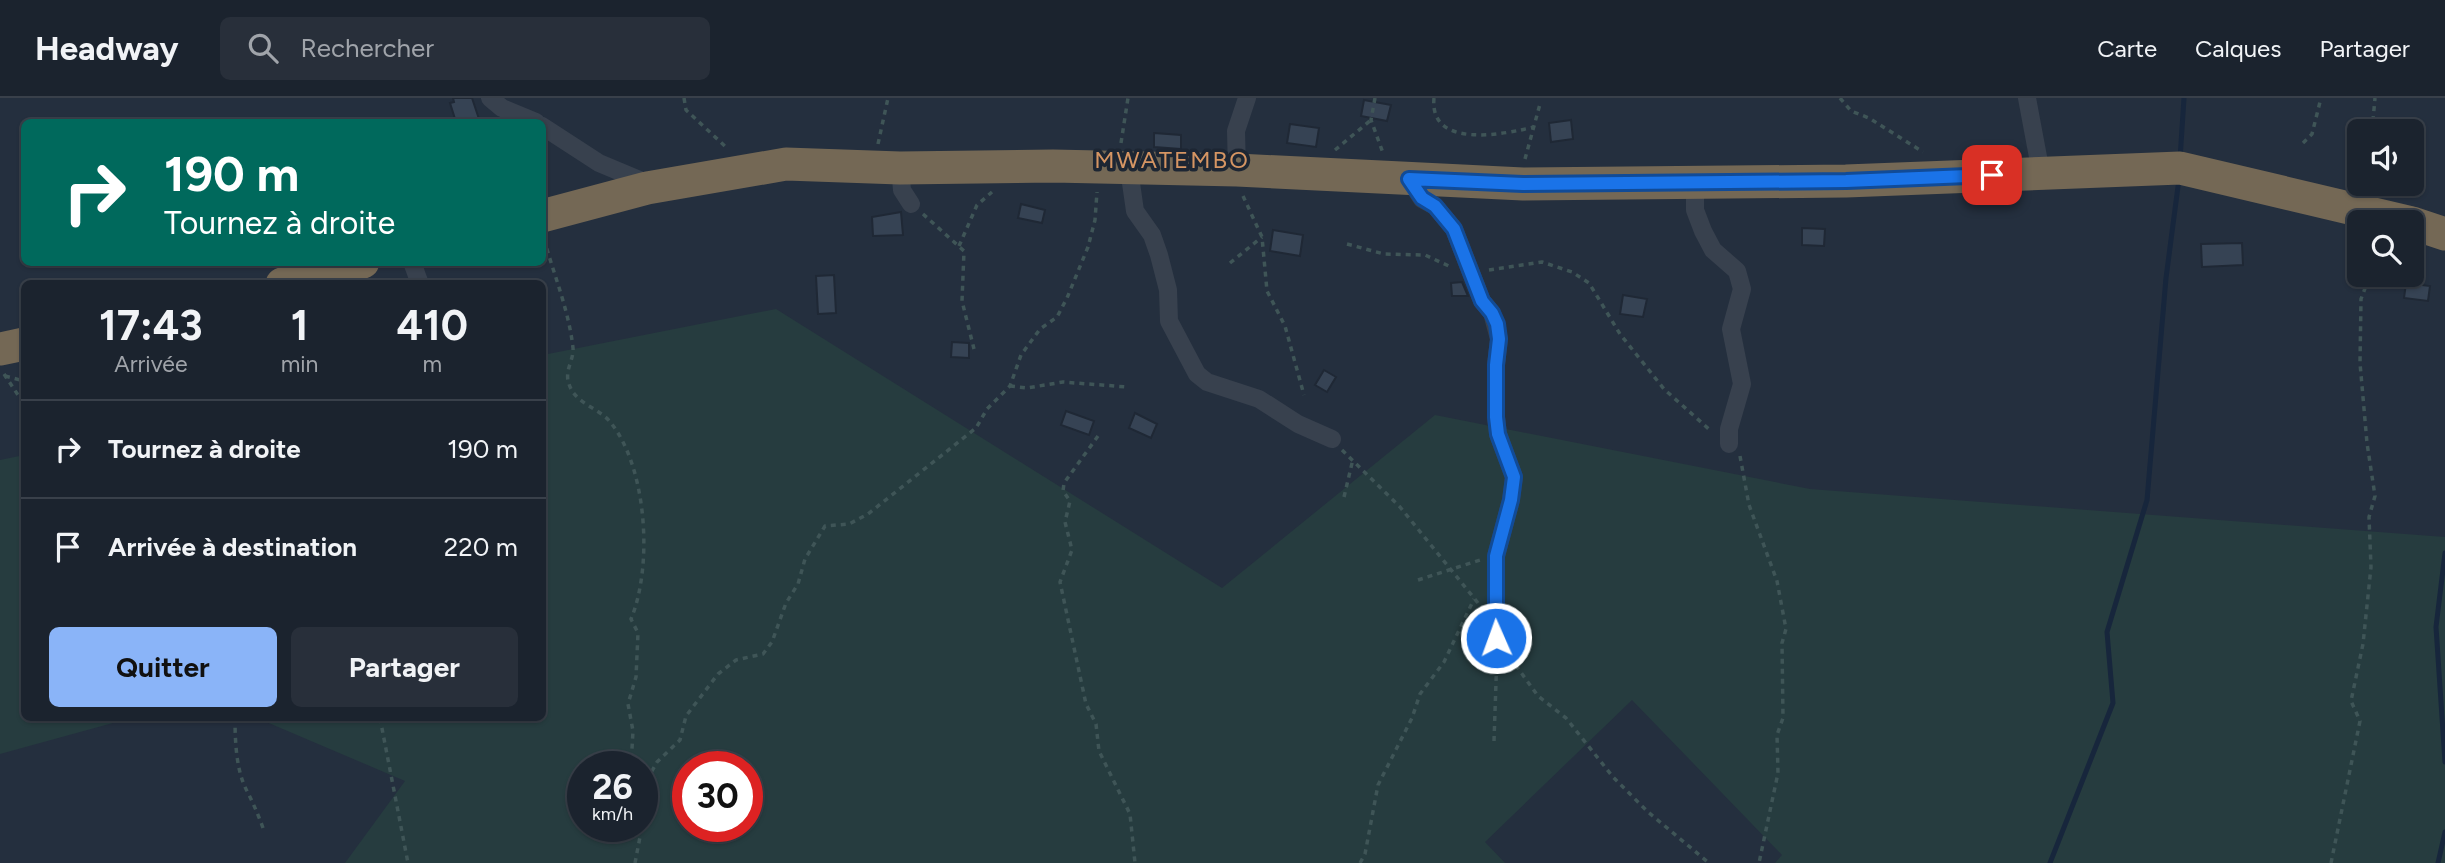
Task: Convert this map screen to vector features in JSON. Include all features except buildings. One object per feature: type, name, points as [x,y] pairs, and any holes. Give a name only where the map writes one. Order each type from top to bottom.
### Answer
[{"type":"highway","points":[[546,215],[647,188],[750,168],[786,164],[890,168],[1013,166],[1237,170],[1523,184],[1944,178],[2180,168],[2356,210]]},
{"type":"highway","points":[[2424,227],[2445,234]]},
{"type":"highway","points":[[297,280],[348,266]]},
{"type":"highway","points":[[3,363],[21,347]]},
{"type":"street","points":[[490,98],[502,108],[529,119]]},
{"type":"street","points":[[1237,170],[1237,131],[1247,98]]},
{"type":"street","points":[[2027,98],[2041,173]]},
{"type":"street","points":[[546,129],[599,163],[642,181],[647,188]]},
{"type":"street","points":[[890,168],[911,204]]},
{"type":"street","points":[[1115,169],[1135,211],[1152,235],[1168,290],[1169,321],[1197,374],[1207,382],[1259,399],[1298,425],[1332,439]]},
{"type":"street","points":[[1403,179],[1422,198],[1435,206],[1454,229],[1470,272],[1497,324],[1499,339],[1496,417],[1498,434],[1514,477],[1511,500],[1496,556],[1496,638]]},
{"type":"street","points":[[1695,181],[1695,210],[1703,231],[1713,250],[1737,271],[1742,289],[1731,330],[1742,384],[1728,429],[1729,444]]},
{"type":"path","points":[[684,98],[686,110],[750,168]]},
{"type":"path","points":[[888,98],[879,136],[890,168]]},
{"type":"path","points":[[658,761],[680,740],[686,716],[718,674],[736,660],[763,654],[772,642],[786,603],[798,584],[805,559],[825,526],[849,524],[880,505],[903,484],[949,453],[976,428],[987,409],[1010,386],[1021,355],[1040,329],[1057,317],[1079,271],[1115,169],[1128,98]]},
{"type":"path","points":[[1375,98],[1371,120],[1403,179]]},
{"type":"path","points":[[1434,98],[1434,112],[1440,122],[1452,130],[1473,136],[1534,127]]},
{"type":"path","points":[[1840,98],[1851,111],[1919,147],[1944,178]]},
{"type":"path","points":[[2303,143],[2312,134],[2320,98]]},
{"type":"path","points":[[2373,119],[2375,98]]},
{"type":"path","points":[[1523,184],[1526,154],[1540,104]]},
{"type":"path","points":[[1305,174],[1371,120]]},
{"type":"path","points":[[959,246],[977,205],[989,197],[1013,166]]},
{"type":"path","points":[[1237,170],[1242,195],[1262,237],[1268,291],[1285,326],[1304,395]]},
{"type":"path","points":[[911,204],[959,246],[965,255],[962,301],[974,349]]},
{"type":"path","points":[[1230,263],[1262,237]]},
{"type":"path","points":[[1347,244],[1384,254],[1434,257],[1457,270],[1470,272],[1495,271],[1542,262],[1572,272],[1589,283],[1620,334],[1664,389],[1738,451],[1745,471],[1749,505],[1777,580],[1786,629],[1782,643],[1783,718],[1777,735],[1778,773],[1759,863]]},
{"type":"path","points":[[546,247],[570,327],[573,353],[567,382],[573,393],[605,415],[624,439],[637,477],[643,552],[638,602],[631,619],[638,634],[636,677],[628,704],[633,732],[632,751]]},
{"type":"path","points":[[2331,863],[2360,721],[2351,701],[2363,644],[2371,567],[2369,517],[2375,496],[2360,363],[2361,299],[2366,287]]},
{"type":"path","points":[[0,366],[3,363]]},
{"type":"path","points":[[3,363],[21,378]]},
{"type":"path","points":[[3,363],[21,398]]},
{"type":"path","points":[[1010,386],[1027,388],[1063,382],[1128,387]]},
{"type":"path","points":[[1098,436],[1064,482],[1063,491],[1070,501],[1065,522],[1072,550],[1060,582],[1086,704],[1096,724],[1099,751],[1130,814],[1135,863]]},
{"type":"path","points":[[1332,439],[1400,508],[1474,598],[1496,638],[1538,696],[1566,718],[1613,777],[1648,812],[1709,863]]},
{"type":"path","points":[[1343,497],[1353,459]]},
{"type":"path","points":[[1418,580],[1496,556]]},
{"type":"path","points":[[1360,863],[1365,854],[1378,785],[1412,718],[1419,694],[1444,662],[1474,598],[1494,577]]},
{"type":"path","points":[[1494,741],[1499,671],[1496,638]]},
{"type":"path","points":[[235,721],[236,741],[246,790],[254,802],[263,828]]},
{"type":"path","points":[[381,721],[408,863]]},
{"type":"path","points":[[635,863],[639,842]]},
{"type":"green space","points":[[776,309],[1222,588],[1435,415],[1810,489],[2445,537],[2445,863],[1775,863],[1782,855],[1632,700],[1485,842],[1505,863],[345,863],[405,781],[264,721],[546,721],[546,354]]},
{"type":"green space","points":[[21,456],[21,721],[120,721],[0,754],[0,460]]},
{"type":"waterway","points":[[2180,159],[2184,98]]},
{"type":"waterway","points":[[2050,863],[2113,703],[2107,632],[2147,500],[2166,278],[2179,179]]},
{"type":"waterway","points":[[2445,553],[2436,627],[2445,762]]},
{"type":"waterway","points":[[2438,863],[2445,832]]},
{"type":"district","name":"MWATEMBO","points":[[1172,159]]},
{"type":"route","points":[[1496,638],[1496,556],[1511,500],[1514,477],[1498,434],[1496,417],[1499,339],[1497,324],[1482,301],[1454,229],[1435,206],[1422,198],[1409,179],[1523,184],[1846,181],[1992,175]]}]
